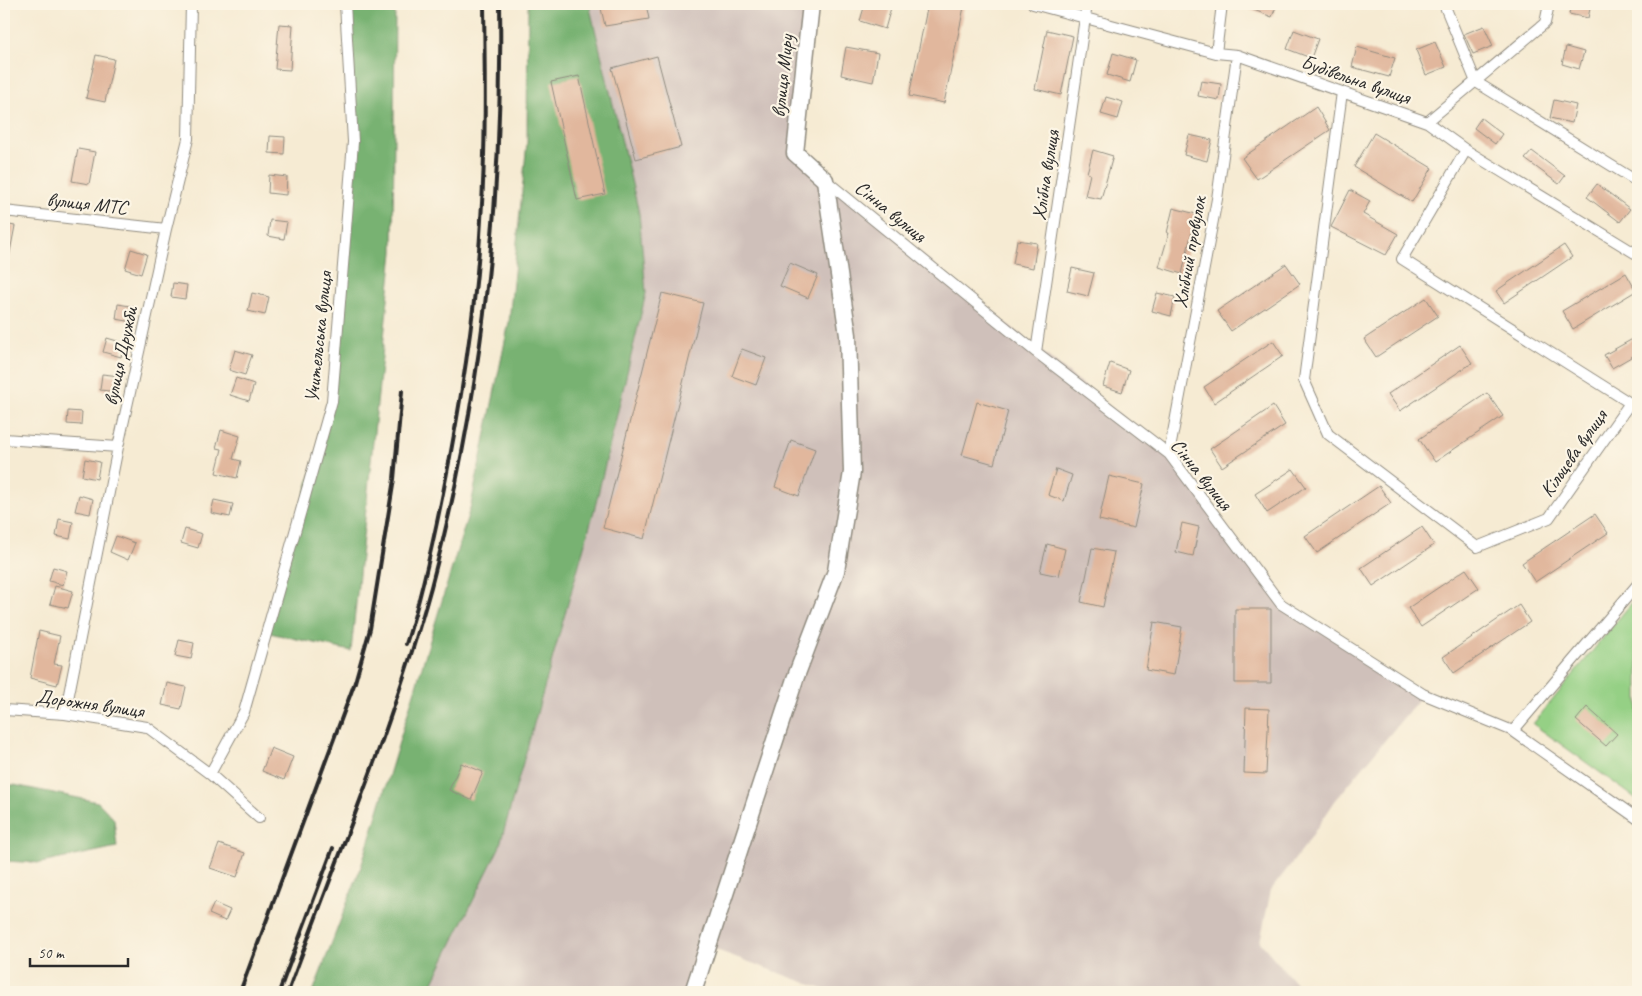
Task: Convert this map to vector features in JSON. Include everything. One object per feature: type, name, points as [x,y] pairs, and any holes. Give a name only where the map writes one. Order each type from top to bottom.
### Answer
[{"type":"main road","name":"вулиця Миру","points":[[811,4],[795,153],[824,180]]},
{"type":"main road","points":[[693,992],[794,679],[836,571],[852,472],[848,335],[824,180]]},
{"type":"street","name":"вулиця Дружби","points":[[65,714],[118,447],[188,138],[191,4]]},
{"type":"street","name":"Учительська вулиця","points":[[210,774],[244,712],[332,401],[353,142],[345,4]]},
{"type":"street","name":"Будівельна вулиця","points":[[1034,4],[1216,53],[1237,55],[1428,122],[1466,150],[1638,255]]},
{"type":"street","name":"Хлібна вулиця","points":[[1036,352],[1087,4]]},
{"type":"street","points":[[1216,53],[1222,4]]},
{"type":"street","points":[[1444,4],[1476,82],[1638,182]]},
{"type":"street","points":[[1428,122],[1545,23],[1549,4]]},
{"type":"street","name":"Хлібний провулок","points":[[1169,454],[1217,199],[1237,55]]},
{"type":"street","name":"Кільцева вулиця","points":[[1342,92],[1304,380],[1328,434],[1477,547],[1549,518],[1630,403],[1402,259],[1466,150]]},
{"type":"street","name":"Сінна вулиця","points":[[824,180],[1036,352],[1169,454],[1281,604],[1424,694],[1513,732],[1638,819]]},
{"type":"street","name":"вулиця МТС","points":[[4,211],[166,229]]},
{"type":"street","points":[[4,439],[118,447]]},
{"type":"street","points":[[1513,732],[1638,584]]},
{"type":"street","name":"Дорожня вулиця","points":[[4,710],[65,714],[147,727],[210,774],[259,818]]},
{"type":"shaded area","points":[[589,4],[811,4],[795,153],[1169,454],[1281,604],[1423,694],[1335,801],[1305,846],[1271,890],[1260,942],[1303,992],[831,992],[708,947],[693,992],[428,992],[499,848],[594,511],[646,293],[639,213]]},
{"type":"green space","points":[[345,4],[395,4],[393,252],[351,651],[265,632],[332,401],[353,142]]},
{"type":"green space","points":[[528,4],[589,4],[639,213],[646,293],[594,511],[499,848],[428,992],[313,992],[362,864],[471,505],[509,322],[527,142]]},
{"type":"green space","points":[[1638,595],[1638,800],[1533,724]]},
{"type":"green space","points":[[4,785],[14,785],[98,802],[114,819],[117,847],[41,863],[4,861]]},
{"type":"building","points":[[600,4],[646,4],[649,19],[605,26]]},
{"type":"building","points":[[865,4],[892,4],[885,29],[860,21]]},
{"type":"building","points":[[928,4],[949,4],[964,7],[944,103],[909,96]]},
{"type":"building","points":[[1238,4],[1277,4],[1272,17]]},
{"type":"building","points":[[1571,4],[1591,4],[1588,18],[1569,14]]},
{"type":"building","points":[[279,24],[293,25],[290,70],[275,69]]},
{"type":"building","points":[[1484,26],[1493,46],[1473,54],[1464,34]]},
{"type":"building","points":[[1047,30],[1073,36],[1061,95],[1035,89]]},
{"type":"building","points":[[1294,30],[1318,39],[1311,58],[1287,49]]},
{"type":"building","points":[[1435,42],[1446,67],[1426,75],[1416,50]]},
{"type":"building","points":[[846,47],[878,53],[873,82],[841,75]]},
{"type":"building","points":[[1357,47],[1395,58],[1389,77],[1352,67]]},
{"type":"building","points":[[1566,47],[1584,52],[1579,69],[1562,64]]},
{"type":"building","points":[[1113,53],[1136,60],[1130,82],[1107,75]]},
{"type":"building","points":[[96,55],[114,59],[105,102],[86,98]]},
{"type":"building","points":[[657,56],[681,147],[636,159],[612,68]]},
{"type":"building","points":[[579,76],[605,194],[577,200],[551,82]]},
{"type":"building","points":[[1201,81],[1221,84],[1219,100],[1198,96]]},
{"type":"building","points":[[1106,97],[1123,102],[1118,119],[1101,114]]},
{"type":"building","points":[[1554,100],[1576,105],[1572,123],[1550,118]]},
{"type":"building","points":[[1316,107],[1330,130],[1257,179],[1242,158]]},
{"type":"building","points":[[1481,118],[1502,134],[1495,144],[1474,128]]},
{"type":"building","points":[[1374,133],[1432,168],[1412,202],[1354,167]]},
{"type":"building","points":[[1189,135],[1212,140],[1207,161],[1184,155]]},
{"type":"building","points":[[270,136],[285,137],[284,154],[269,153]]},
{"type":"building","points":[[78,149],[95,152],[89,184],[72,181]]},
{"type":"building","points":[[1093,150],[1113,156],[1101,199],[1085,196],[1090,174],[1087,173]]},
{"type":"building","points":[[1532,151],[1565,176],[1559,184],[1525,159]]},
{"type":"building","points":[[269,175],[287,177],[286,195],[268,193]]},
{"type":"building","points":[[1597,184],[1630,209],[1620,222],[1587,197]]},
{"type":"building","points":[[1350,190],[1370,201],[1363,214],[1398,234],[1386,255],[1331,227]]},
{"type":"building","points":[[1173,208],[1196,214],[1182,274],[1159,267],[1169,233],[1167,233]]},
{"type":"building","points":[[270,220],[287,222],[284,239],[268,236]]},
{"type":"building","points":[[4,224],[15,226],[9,257],[4,257]]},
{"type":"building","points":[[1017,240],[1037,243],[1033,268],[1013,264]]},
{"type":"building","points":[[1564,245],[1572,257],[1504,303],[1496,291]]},
{"type":"building","points":[[131,249],[147,254],[141,274],[125,269]]},
{"type":"building","points":[[790,263],[818,275],[808,298],[780,286]]},
{"type":"building","points":[[1286,264],[1300,284],[1231,331],[1217,311]]},
{"type":"building","points":[[1072,268],[1094,273],[1088,296],[1067,291]]},
{"type":"building","points":[[1626,273],[1636,291],[1573,329],[1562,311]]},
{"type":"building","points":[[173,283],[187,285],[185,299],[171,297]]},
{"type":"building","points":[[252,293],[269,297],[265,315],[248,311]]},
{"type":"building","points":[[662,293],[703,303],[644,539],[603,528]]},
{"type":"building","points":[[1157,293],[1175,297],[1171,316],[1152,311]]},
{"type":"building","points":[[1426,298],[1438,316],[1376,357],[1364,339]]},
{"type":"building","points":[[118,304],[136,307],[133,322],[116,319]]},
{"type":"building","points":[[1638,336],[1638,353],[1612,368],[1604,355]]},
{"type":"building","points":[[107,338],[124,343],[121,357],[103,352]]},
{"type":"building","points":[[1273,341],[1283,356],[1214,403],[1204,387]]},
{"type":"building","points":[[1460,345],[1472,363],[1400,411],[1388,394]]},
{"type":"building","points":[[742,349],[766,358],[756,385],[732,376]]},
{"type":"building","points":[[235,350],[252,355],[245,375],[229,370]]},
{"type":"building","points":[[1110,363],[1129,370],[1122,392],[1103,386]]},
{"type":"building","points":[[102,374],[120,376],[118,392],[100,390]]},
{"type":"building","points":[[236,378],[254,384],[249,401],[230,395]]},
{"type":"building","points":[[1487,393],[1503,416],[1435,462],[1419,439]]},
{"type":"building","points":[[977,402],[1008,411],[994,464],[962,455]]},
{"type":"building","points":[[1273,406],[1285,425],[1222,467],[1210,449]]},
{"type":"building","points":[[68,411],[82,412],[81,425],[67,424]]},
{"type":"building","points":[[221,430],[240,436],[233,459],[241,461],[237,478],[216,473],[222,449],[216,448]]},
{"type":"building","points":[[791,440],[815,449],[799,496],[775,487]]},
{"type":"building","points":[[85,459],[100,462],[97,479],[82,476]]},
{"type":"building","points":[[1056,469],[1072,475],[1064,501],[1048,495]]},
{"type":"building","points":[[1293,469],[1306,487],[1267,513],[1255,494]]},
{"type":"building","points":[[1109,476],[1144,484],[1134,528],[1099,520]]},
{"type":"building","points":[[1379,486],[1391,503],[1317,553],[1305,536]]},
{"type":"building","points":[[79,495],[93,499],[90,514],[75,511]]},
{"type":"building","points":[[214,500],[233,504],[230,517],[211,513]]},
{"type":"building","points":[[1595,514],[1608,533],[1535,582],[1522,563]]},
{"type":"building","points":[[59,519],[73,522],[70,539],[56,536]]},
{"type":"building","points":[[1182,523],[1199,527],[1193,556],[1176,552]]},
{"type":"building","points":[[1422,527],[1434,545],[1373,586],[1361,568]]},
{"type":"building","points":[[185,529],[202,534],[198,548],[181,543]]},
{"type":"building","points":[[116,536],[135,543],[128,560],[110,552]]},
{"type":"building","points":[[1047,544],[1065,549],[1059,576],[1040,572]]},
{"type":"building","points":[[1092,548],[1114,552],[1103,607],[1081,602]]},
{"type":"building","points":[[53,567],[67,571],[63,585],[49,581]]},
{"type":"building","points":[[1466,569],[1479,588],[1421,627],[1408,608]]},
{"type":"building","points":[[55,586],[73,591],[68,608],[50,604]]},
{"type":"building","points":[[1519,605],[1530,622],[1454,673],[1443,657]]},
{"type":"building","points":[[1235,609],[1271,609],[1271,683],[1235,683]]},
{"type":"building","points":[[1154,622],[1182,627],[1174,675],[1146,670]]},
{"type":"building","points":[[39,631],[60,636],[54,664],[62,665],[57,685],[30,678]]},
{"type":"building","points":[[179,640],[194,643],[191,659],[175,656]]},
{"type":"building","points":[[167,683],[186,687],[181,709],[162,705]]},
{"type":"building","points":[[1587,707],[1617,734],[1606,746],[1576,720]]},
{"type":"building","points":[[1246,708],[1269,709],[1266,774],[1244,773]]},
{"type":"building","points":[[271,748],[293,757],[284,780],[262,771]]},
{"type":"building","points":[[461,763],[483,772],[471,800],[449,790]]},
{"type":"building","points":[[219,844],[245,853],[237,877],[210,868]]},
{"type":"building","points":[[214,903],[230,910],[225,921],[209,914]]},
{"type":"railway","points":[[406,644],[422,588],[439,512],[456,425],[472,323],[483,193],[484,4]]},
{"type":"railway","points":[[288,992],[400,690],[431,587],[449,515],[464,443],[486,298],[498,151],[500,4]]},
{"type":"railway","points":[[240,992],[355,682],[370,629],[394,479],[402,391]]},
{"type":"railway","points":[[279,992],[333,848]]}]
